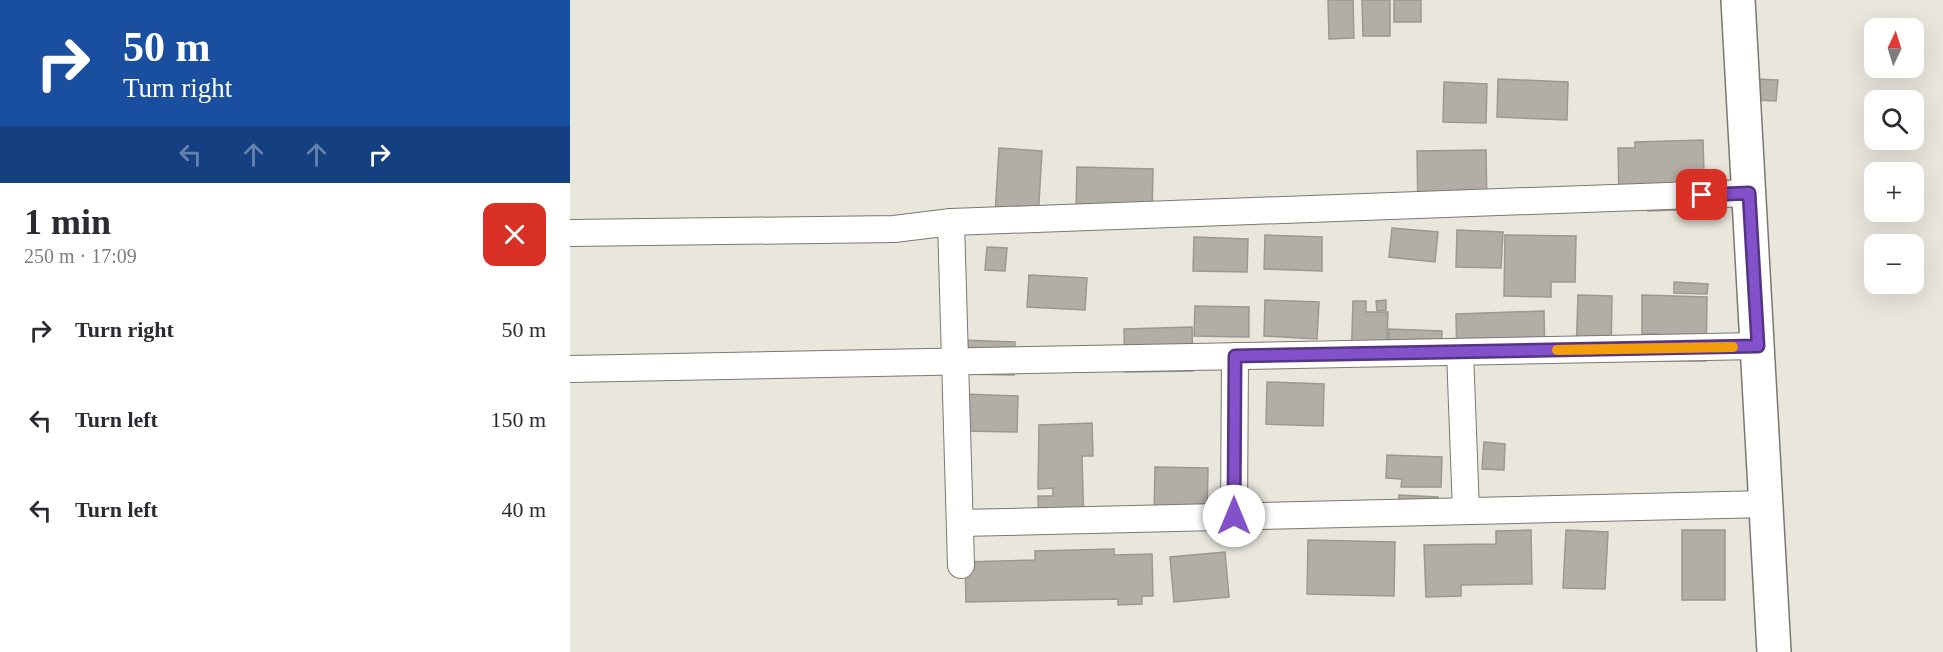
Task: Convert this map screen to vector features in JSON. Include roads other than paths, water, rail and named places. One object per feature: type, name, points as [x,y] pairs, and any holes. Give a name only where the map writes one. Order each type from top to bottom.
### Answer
[{"type":"main road","points":[[1738,0],[1774,652]]},
{"type":"street","points":[[570,233],[894,229],[951,222],[1749,193]]},
{"type":"street","points":[[951,222],[961,565]]},
{"type":"street","points":[[570,369],[1758,346]]},
{"type":"street","points":[[1460,352],[1466,511]]},
{"type":"street","points":[[1234,516],[1235,356]]},
{"type":"street","points":[[960,523],[1767,504]]}]
